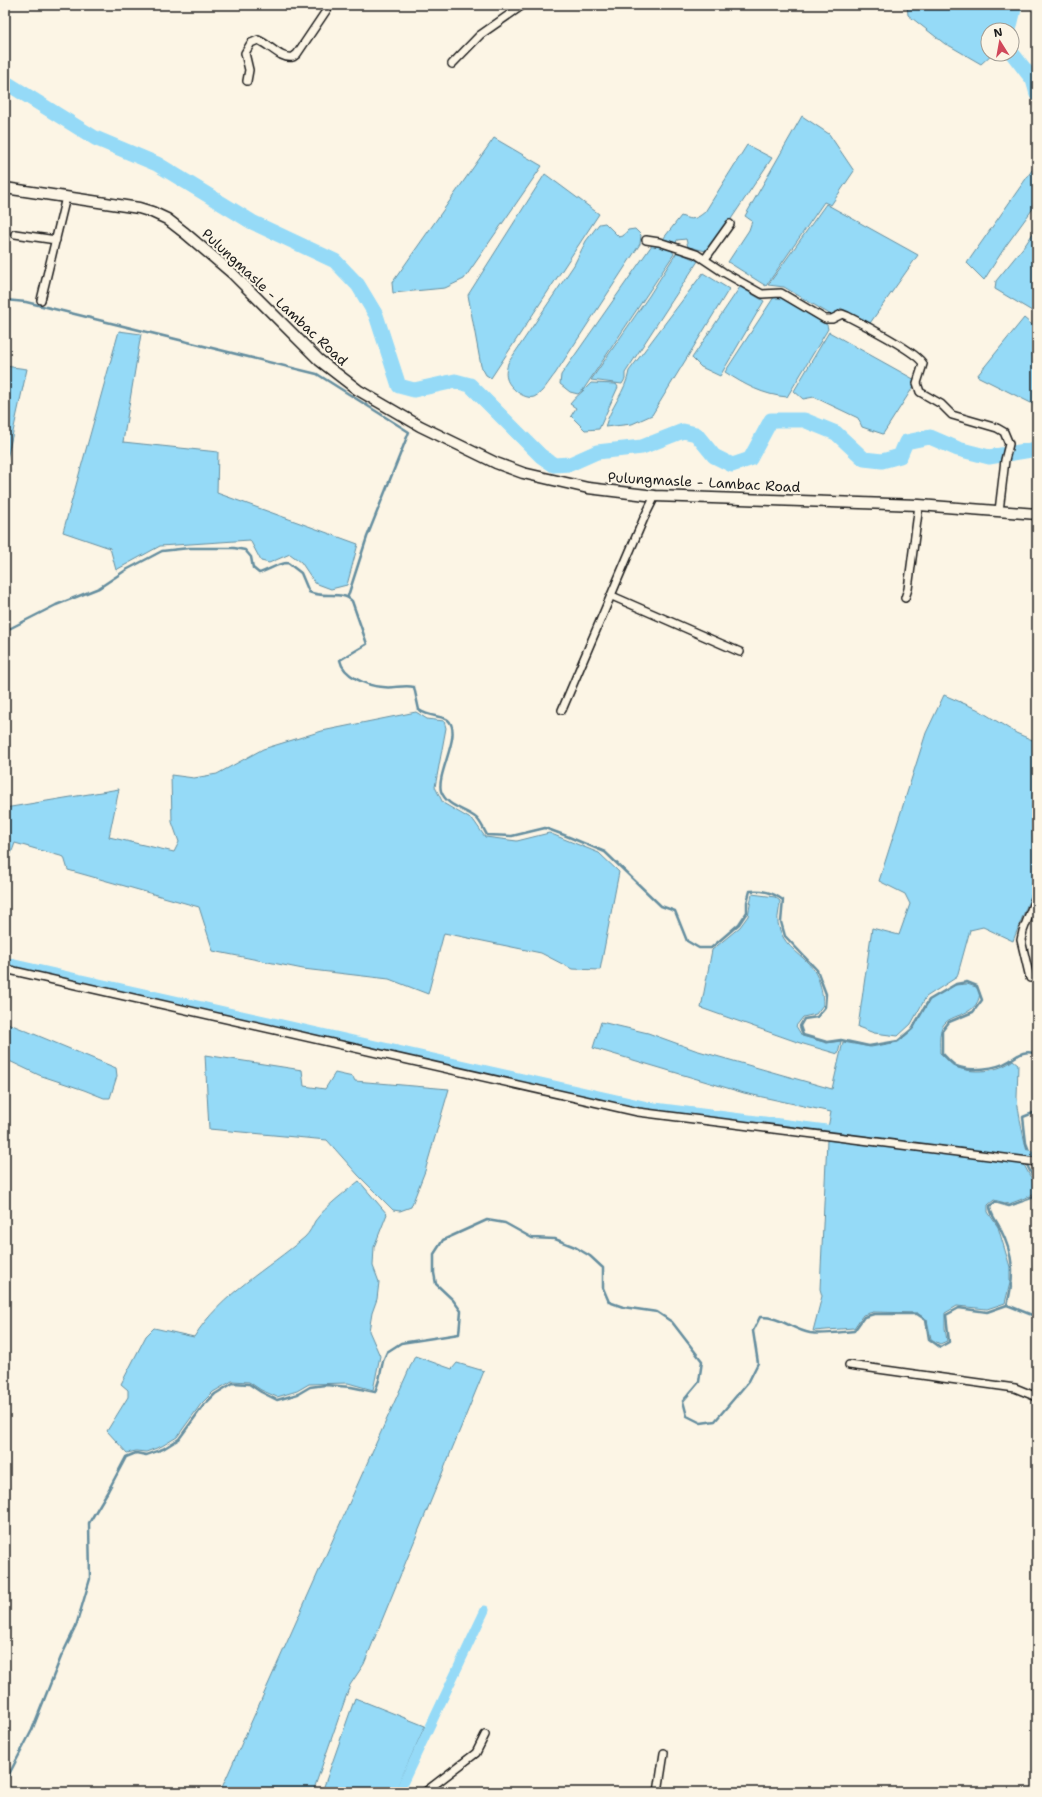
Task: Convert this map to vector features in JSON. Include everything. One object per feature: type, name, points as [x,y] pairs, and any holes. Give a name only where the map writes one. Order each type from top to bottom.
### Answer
[{"type":"street","points":[[247,81],[249,70],[245,53],[250,43],[258,40],[285,57],[293,57],[297,54],[330,5]]},
{"type":"street","points":[[452,64],[480,35],[523,5]]},
{"type":"street","name":"Pulungmasle - Lambac Road","points":[[5,188],[139,208],[167,219],[232,273],[319,360],[358,390],[420,426],[496,463],[523,473],[588,488],[655,496],[919,505],[1037,514]]},
{"type":"street","points":[[41,300],[66,197]]},
{"type":"street","points":[[705,259],[730,224]]},
{"type":"street","points":[[14,234],[56,240]]},
{"type":"street","points":[[646,240],[682,248],[696,254],[723,272],[762,294],[781,293],[826,319],[832,319],[838,315],[844,314],[888,338],[923,362],[923,367],[917,383],[920,392],[941,404],[952,415],[1004,432],[1009,444],[1005,460],[999,511]]},
{"type":"street","points":[[562,710],[612,596],[644,518],[655,496]]},
{"type":"street","points":[[905,598],[908,589],[919,505]]},
{"type":"street","points":[[612,596],[740,652]]},
{"type":"street","points":[[1030,978],[1021,940],[1037,894]]},
{"type":"street","points":[[5,969],[638,1112],[1033,1163]]},
{"type":"street","points":[[849,1365],[1015,1388],[1037,1397]]},
{"type":"street","points":[[426,1792],[476,1753],[485,1735]]},
{"type":"street","points":[[658,1792],[664,1754]]},
{"type":"water","points":[[907,5],[1011,5],[1006,22],[980,22],[980,62],[983,62],[981,64],[945,44],[908,15]]},
{"type":"water","points":[[802,116],[829,134],[854,171],[831,205],[824,202],[766,286],[728,262],[749,230],[752,221],[745,216]]},
{"type":"water","points":[[494,138],[542,166],[464,279],[445,288],[393,293],[392,283]]},
{"type":"water","points":[[747,145],[772,158],[725,228],[706,251],[688,247],[686,239],[677,240],[676,243],[663,239],[681,216],[694,218],[705,212]]},
{"type":"water","points":[[1037,163],[1037,203],[1005,247],[984,280],[967,263]]},
{"type":"water","points":[[545,174],[599,214],[491,378],[486,375],[481,366],[468,295]]},
{"type":"water","points":[[826,204],[918,255],[868,326],[841,308],[833,316],[784,287],[768,285]]},
{"type":"water","points":[[605,223],[619,237],[623,236],[628,230],[635,229],[641,235],[640,244],[546,387],[534,397],[526,397],[514,389],[508,382],[506,371],[508,363],[574,265],[586,241],[599,224]]},
{"type":"water","points":[[1037,227],[1037,314],[995,289],[996,281],[1026,244]]},
{"type":"water","points":[[652,245],[671,249],[674,254],[583,390],[578,394],[570,392],[560,384],[561,375]]},
{"type":"water","points":[[677,252],[698,261],[625,373],[625,379],[622,384],[591,380],[649,296]]},
{"type":"water","points":[[703,273],[729,289],[652,415],[632,424],[605,427],[610,413],[625,386],[629,371]]},
{"type":"water","points":[[740,287],[764,301],[720,376],[701,367],[692,358]]},
{"type":"water","points":[[774,297],[782,298],[827,325],[828,329],[787,397],[754,389],[725,372]]},
{"type":"water","points":[[1024,318],[1037,329],[1037,406],[977,376]]},
{"type":"water","points":[[119,331],[141,334],[123,442],[218,452],[217,493],[358,544],[347,585],[331,589],[315,583],[301,562],[290,554],[269,563],[261,561],[250,540],[160,546],[116,570],[110,548],[63,532]]},
{"type":"water","points":[[829,332],[917,381],[883,434],[862,427],[858,418],[814,397],[803,399],[794,391]]},
{"type":"water","points":[[5,366],[27,369],[5,468]]},
{"type":"water","points":[[591,383],[616,384],[618,387],[599,429],[585,430],[571,416],[576,408],[570,404]]},
{"type":"water","points":[[944,695],[977,709],[1016,733],[1037,742],[1037,880],[1013,941],[983,927],[970,930],[957,977],[926,997],[911,1024],[898,1036],[874,1033],[858,1027],[872,928],[899,935],[910,904],[905,894],[879,881],[926,733]]},
{"type":"water","points":[[416,712],[427,719],[444,721],[446,728],[435,787],[443,803],[474,821],[485,837],[517,841],[549,833],[599,853],[619,872],[600,970],[572,969],[541,953],[444,933],[428,994],[389,979],[303,969],[213,951],[199,907],[68,870],[64,857],[15,843],[5,870],[5,808],[119,789],[109,837],[174,852],[179,842],[172,822],[171,775],[194,778],[217,774],[263,749],[322,731]]},
{"type":"water","points":[[752,894],[775,897],[780,901],[778,923],[780,931],[788,944],[813,969],[822,991],[823,1005],[816,1014],[803,1017],[796,1026],[802,1036],[827,1043],[841,1041],[838,1054],[800,1043],[701,1008],[712,950],[740,927],[748,916]]},
{"type":"water","points":[[967,984],[976,987],[980,993],[978,1002],[968,1012],[949,1020],[944,1024],[940,1033],[940,1053],[954,1066],[970,1071],[985,1071],[993,1069],[1013,1060],[1018,1064],[1017,1098],[1028,1153],[828,1128],[831,1112],[744,1093],[593,1048],[601,1022],[648,1033],[695,1050],[832,1089],[843,1042],[871,1047],[898,1042],[914,1028],[929,1000],[955,985]]},
{"type":"water","points":[[5,1022],[116,1068],[117,1076],[110,1098],[104,1098],[39,1075],[5,1059]]},
{"type":"water","points":[[205,1055],[302,1070],[304,1086],[325,1089],[335,1073],[353,1077],[355,1081],[449,1089],[425,1171],[411,1207],[400,1211],[393,1210],[358,1175],[327,1140],[209,1129]]},
{"type":"water","points":[[827,1140],[1023,1163],[1037,1189],[1033,1195],[1009,1204],[994,1200],[988,1205],[988,1212],[998,1227],[1010,1267],[1010,1283],[1005,1303],[987,1309],[957,1306],[945,1313],[947,1341],[940,1344],[931,1339],[927,1320],[917,1313],[873,1312],[863,1315],[854,1328],[813,1331],[822,1296],[820,1289]]},
{"type":"water","points":[[359,1181],[387,1214],[374,1247],[373,1266],[379,1282],[377,1299],[372,1313],[369,1331],[380,1356],[373,1390],[348,1383],[309,1384],[297,1391],[277,1397],[261,1390],[249,1382],[232,1381],[213,1392],[201,1404],[177,1437],[162,1446],[146,1452],[136,1451],[127,1453],[107,1431],[128,1397],[128,1390],[121,1384],[146,1336],[154,1328],[194,1337],[205,1322],[231,1295],[305,1237],[315,1221],[325,1210]]},
{"type":"water","points":[[415,1356],[452,1369],[457,1363],[484,1371],[364,1664],[350,1685],[313,1792],[220,1792]]},
{"type":"water","points":[[355,1698],[425,1726],[395,1792],[322,1792]]},
{"type":"waterway","points":[[1011,22],[1015,5]]},
{"type":"waterway","points":[[1019,62],[1033,80],[1037,94]]},
{"type":"waterway","points":[[5,82],[95,138],[157,164],[252,222],[335,261],[358,285],[376,315],[399,386],[414,390],[455,381],[470,385],[541,456],[554,465],[570,464],[597,452],[642,447],[683,431],[696,434],[714,456],[732,465],[750,459],[771,420],[804,420],[836,433],[864,459],[882,461],[900,456],[906,442],[930,437],[958,449],[989,457],[1037,449]]},
{"type":"waterway","points":[[5,300],[26,302],[317,374],[409,432],[367,537],[348,596]]},
{"type":"waterway","points":[[5,631],[56,605],[99,588],[126,570],[162,551],[189,548],[234,548],[245,550],[251,557],[253,568],[259,573],[277,565],[288,563],[301,573],[309,592],[321,595],[343,596],[352,601],[367,644],[340,660],[346,671],[357,679],[370,685],[387,687],[414,687],[419,710],[448,720],[452,726],[453,734],[440,784],[441,791],[447,801],[477,818],[487,835],[512,836],[545,828],[605,852],[661,906],[675,911],[687,941],[699,948],[711,948],[739,924],[747,912],[747,902],[750,891],[767,892],[779,897],[783,900],[781,922],[785,936],[817,970],[826,994],[825,1007],[817,1017],[804,1019],[800,1026],[803,1035],[827,1042],[841,1040],[869,1046],[898,1041],[912,1029],[929,1000],[956,984],[967,982],[977,986],[982,1000],[973,1012],[949,1022],[942,1031],[942,1053],[956,1066],[968,1069],[983,1069],[1004,1064],[1025,1052],[1037,1054]]},
{"type":"waterway","points":[[5,962],[647,1106],[1037,1156]]},
{"type":"waterway","points":[[1037,1114],[1033,1113],[1023,1117],[1026,1143],[1031,1156],[1026,1163],[1037,1185]]},
{"type":"waterway","points":[[1007,1305],[1010,1294],[1012,1266],[1005,1238],[992,1214],[990,1206],[995,1202],[1009,1206],[1034,1197],[1037,1193]]},
{"type":"waterway","points":[[5,1782],[32,1730],[61,1657],[76,1626],[90,1579],[89,1523],[126,1457],[136,1453],[146,1455],[163,1449],[179,1439],[203,1406],[215,1394],[233,1383],[249,1384],[277,1400],[298,1394],[310,1387],[325,1385],[351,1387],[375,1392],[383,1361],[387,1352],[401,1343],[459,1334],[461,1311],[453,1300],[436,1284],[434,1273],[434,1254],[443,1240],[487,1220],[505,1223],[532,1238],[555,1239],[575,1247],[590,1256],[603,1268],[603,1288],[609,1302],[623,1307],[657,1312],[672,1322],[702,1361],[699,1382],[683,1401],[687,1416],[701,1423],[715,1421],[749,1381],[758,1363],[753,1331],[760,1317],[767,1317],[780,1321],[810,1333],[821,1334],[854,1331],[864,1317],[874,1314],[917,1314],[926,1320],[929,1339],[940,1347],[949,1342],[946,1315],[959,1308],[987,1312],[1007,1305],[1037,1317]]},
{"type":"waterway","points":[[399,1792],[485,1610]]}]
